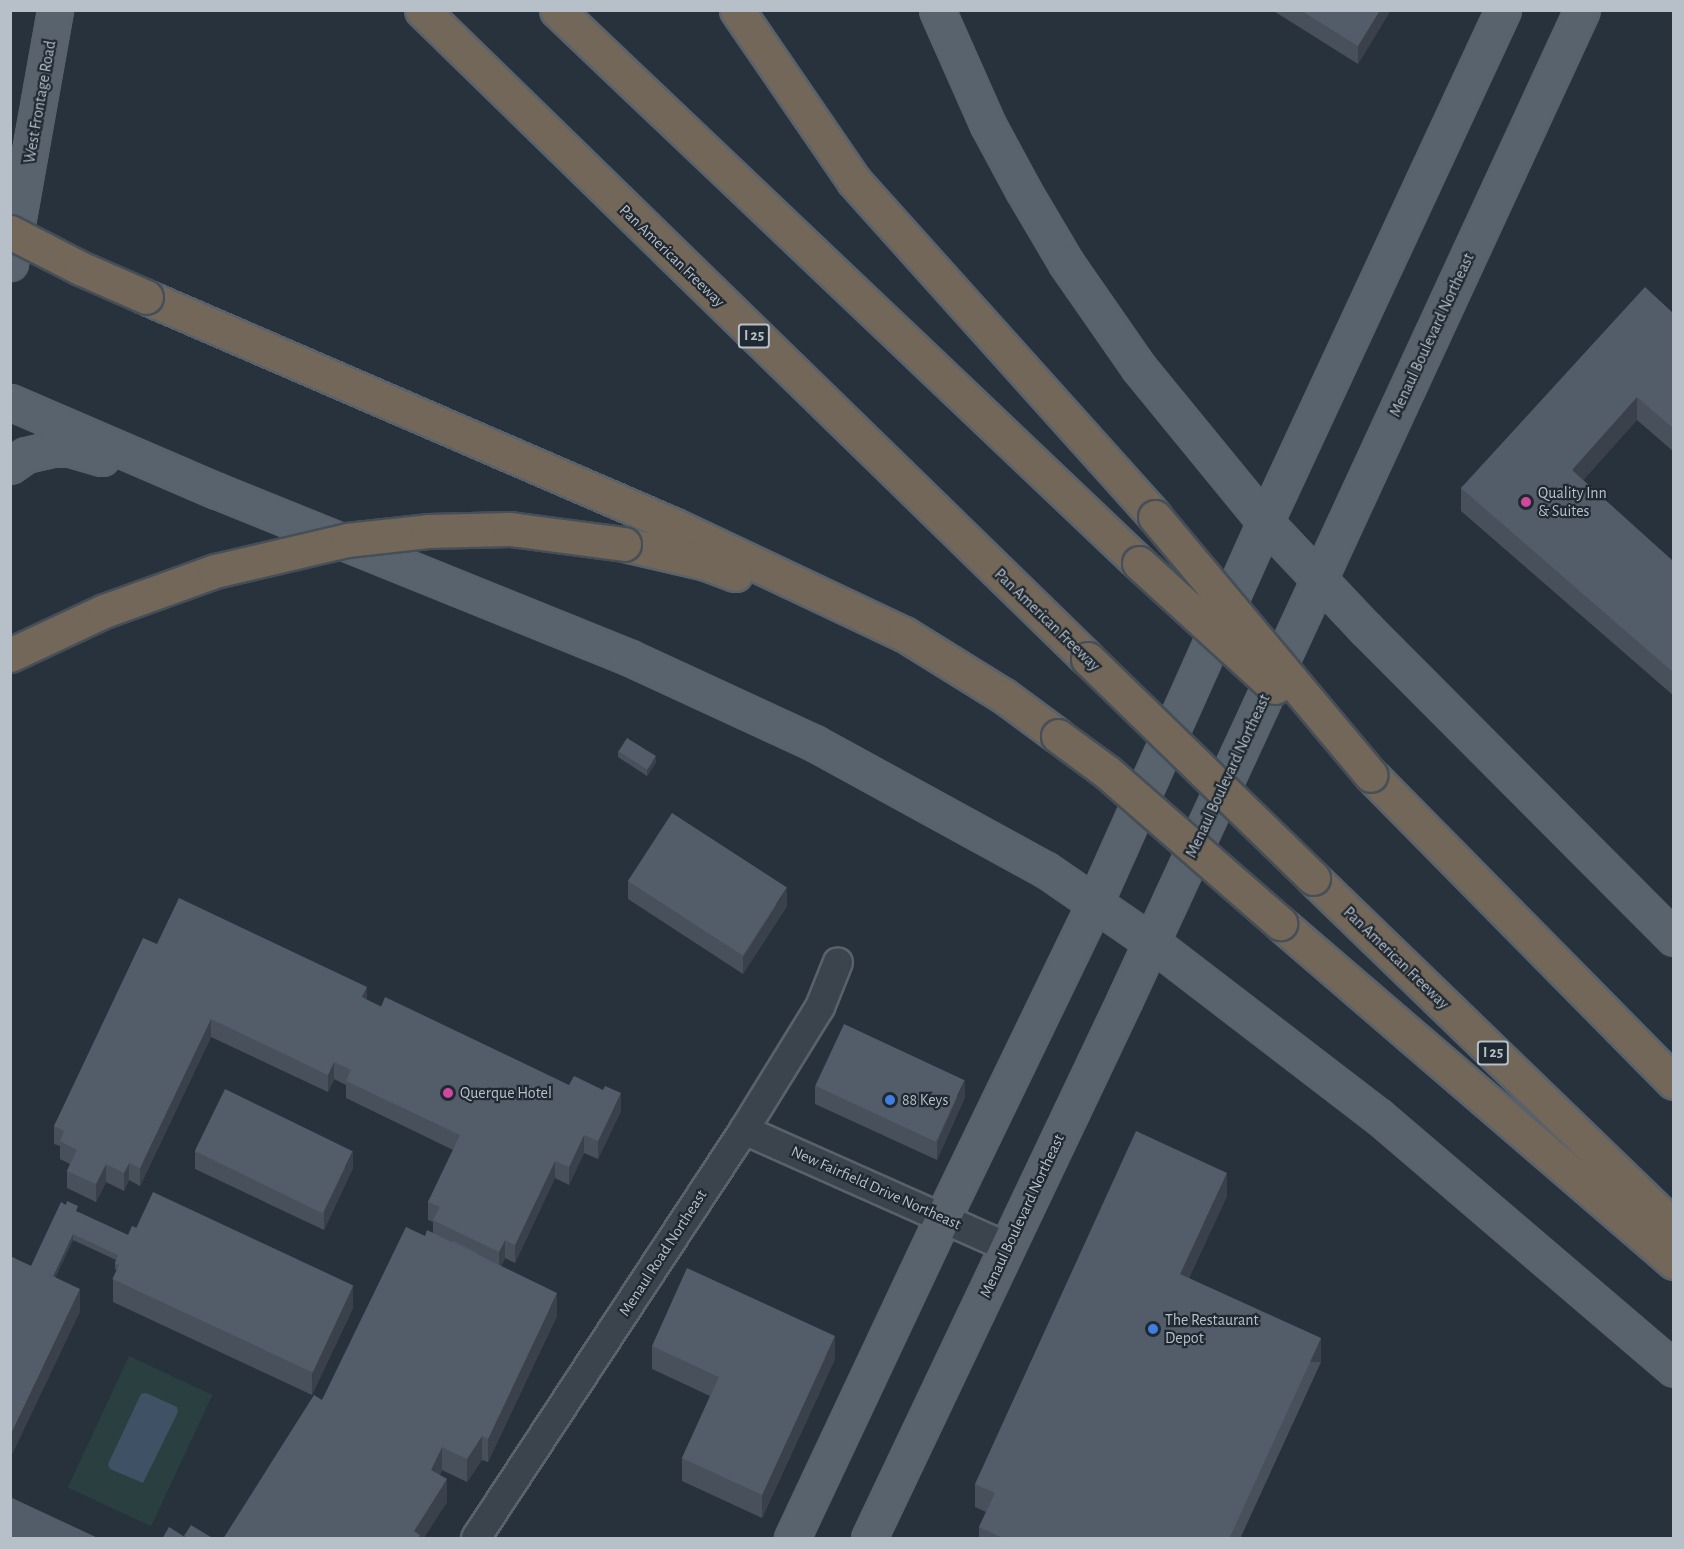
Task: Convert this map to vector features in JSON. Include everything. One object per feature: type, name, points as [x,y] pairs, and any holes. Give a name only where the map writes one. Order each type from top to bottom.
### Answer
[{"type":"highway","name":"Pan American Freeway","points":[[422,10],[1674,1227]]},
{"type":"highway","points":[[557,10],[1139,563],[1371,775],[1674,1082]]},
{"type":"highway","points":[[737,10],[854,181],[1155,517],[1371,775]]},
{"type":"highway","points":[[10,232],[80,268],[673,525],[904,634],[1004,696],[1107,772],[1674,1262]]},
{"type":"highway","points":[[10,656],[104,611],[215,571],[347,540],[428,531],[510,529],[624,544],[706,563],[904,634]]},
{"type":"main road","name":"West Frontage Road","points":[[10,263],[17,206],[55,10]]},
{"type":"main road","points":[[937,10],[988,125],[1066,263],[1139,368],[1265,522],[1674,938]]},
{"type":"main road","points":[[792,1539],[943,1217],[1095,902],[1265,522],[1503,10]]},
{"type":"main road","name":"Menaul Boulevard Northeast","points":[[869,1539],[1320,580],[1582,10]]},
{"type":"main road","points":[[10,402],[217,491],[630,658],[803,738],[1047,870],[1151,942],[1378,1116],[1674,1370]]},
{"type":"main road","points":[[10,466],[38,451],[70,448],[217,491]]},
{"type":"street","name":"Menaul Road Northeast","points":[[476,1539],[744,1130],[820,1007],[838,962]]},
{"type":"street","name":"New Fairfield Drive Northeast","points":[[744,1130],[1007,1247]]},
{"type":"green space","points":[[129,1356],[212,1395],[151,1526],[68,1487]]},
{"type":"water","points":[[146,1393],[177,1407],[178,1412],[143,1483],[110,1469],[108,1464],[141,1394]]},
{"type":"building","points":[[1300,10],[1380,10],[1358,46]]},
{"type":"building","name":"Quality Inn & Suites","points":[[1645,287],[1674,314],[1674,429],[1637,397],[1572,470],[1674,562],[1674,673],[1461,488]]},
{"type":"building","points":[[627,738],[656,756],[647,770],[619,752]]},
{"type":"building","points":[[672,813],[787,888],[743,956],[628,881]]},
{"type":"building","name":"Querque Hotel","points":[[179,898],[367,987],[362,997],[381,1007],[385,997],[569,1085],[574,1076],[603,1090],[605,1086],[621,1093],[598,1141],[584,1135],[569,1167],[555,1161],[515,1245],[505,1240],[499,1252],[433,1220],[440,1207],[428,1202],[460,1135],[346,1081],[351,1070],[334,1062],[328,1075],[211,1019],[140,1168],[129,1163],[124,1173],[106,1164],[96,1184],[67,1171],[77,1150],[60,1141],[64,1131],[54,1126],[143,938],[157,944]]},
{"type":"building","name":"88 Keys","points":[[844,1024],[965,1080],[936,1142],[815,1086]]},
{"type":"building","points":[[225,1089],[353,1151],[322,1213],[195,1151]]},
{"type":"building","name":"The Restaurant Depot","points":[[1136,1131],[1227,1173],[1180,1274],[1321,1338],[1229,1539],[1005,1539],[979,1527],[995,1493],[975,1484]]},
{"type":"building","points":[[153,1192],[353,1285],[313,1372],[112,1279]]},
{"type":"building","points":[[67,1201],[78,1206],[76,1211],[128,1235],[132,1226],[137,1228],[119,1265],[115,1263],[118,1255],[73,1234],[53,1276],[31,1266],[61,1202],[66,1205]]},
{"type":"building","points":[[406,1227],[425,1236],[427,1230],[557,1293],[488,1439],[482,1436],[467,1459],[442,1447],[431,1470],[447,1479],[414,1531],[420,1535],[418,1539],[223,1539],[314,1395],[322,1400]]},
{"type":"building","points":[[452,1242],[477,1253],[477,1254]]},
{"type":"building","points":[[10,1256],[80,1289],[10,1436]]},
{"type":"building","points":[[687,1268],[835,1336],[762,1495],[682,1458],[719,1377],[652,1346]]},
{"type":"building","points":[[10,1497],[100,1539],[10,1539]]},
{"type":"building","points":[[191,1525],[214,1539],[188,1539],[184,1536]]},
{"type":"building","points":[[169,1527],[188,1539],[162,1539]]},
{"type":"place","name":"Quality Inn & Suites","points":[[1526,502]]},
{"type":"place","name":"Querque Hotel","points":[[448,1093]]},
{"type":"place","name":"88 Keys","points":[[890,1100]]},
{"type":"place","name":"The Restaurant Depot","points":[[1153,1329]]}]
